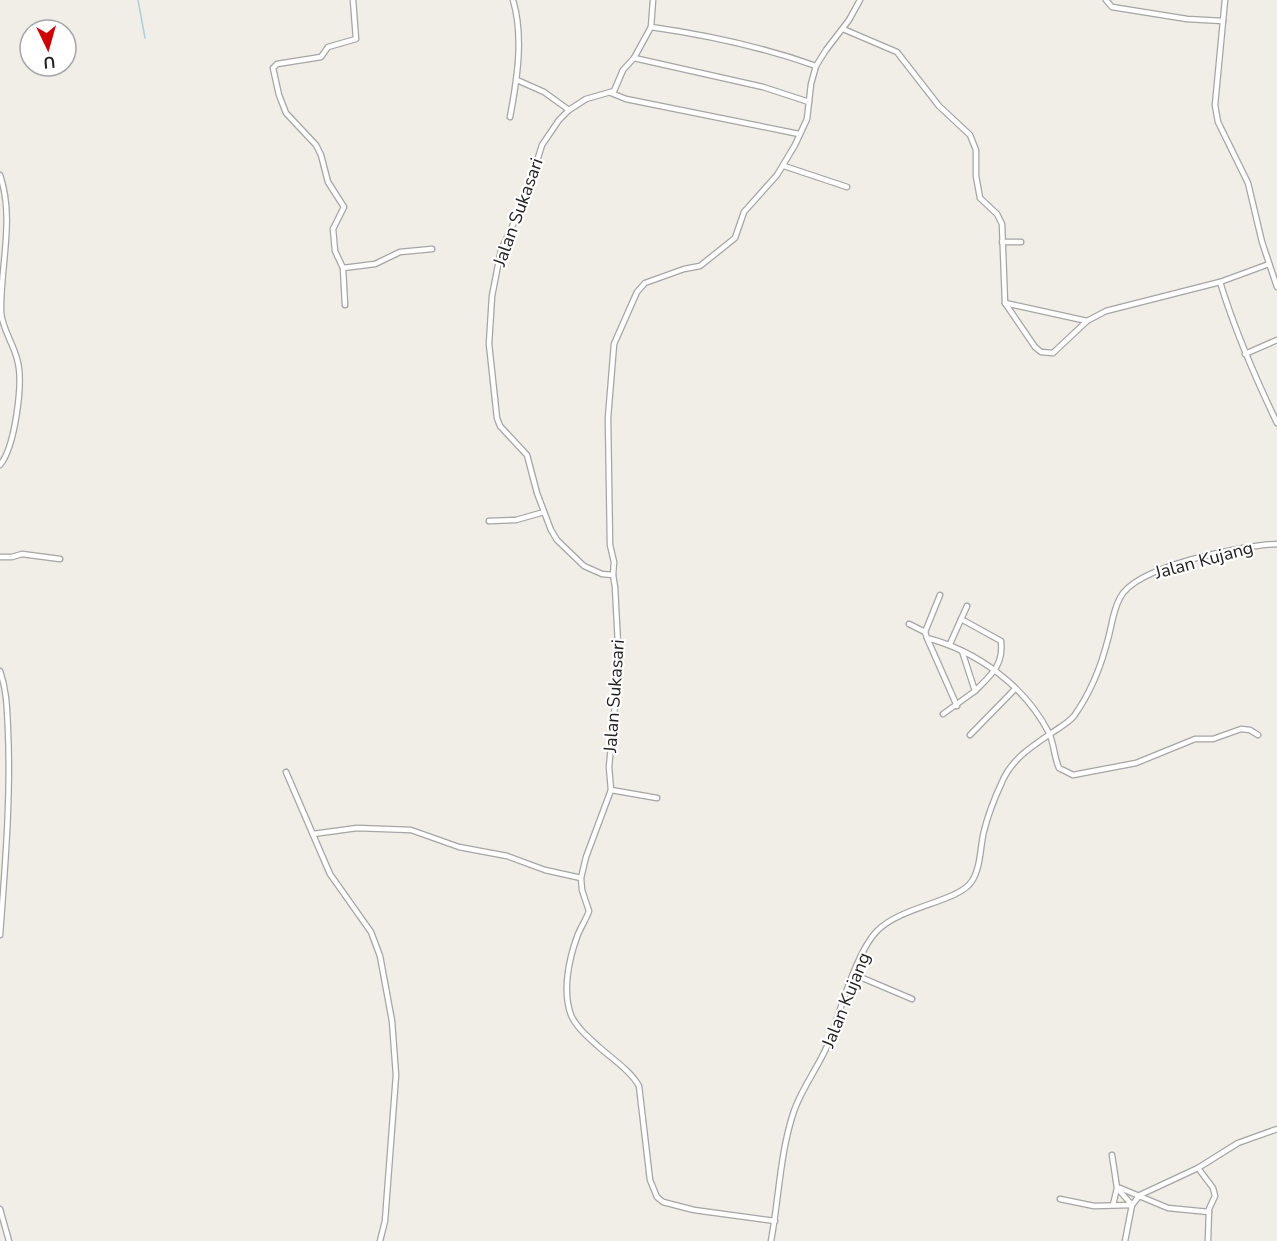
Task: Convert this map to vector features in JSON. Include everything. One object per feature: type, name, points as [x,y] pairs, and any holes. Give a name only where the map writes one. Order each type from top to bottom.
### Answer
[{"type":"street","points":[[345,305],[343,268],[335,251],[333,229],[343,211],[343,204],[328,182],[316,145],[286,113],[273,68],[280,63],[321,57],[329,47],[356,39],[353,0]]},
{"type":"street","points":[[510,117],[517,80],[518,22],[513,0]]},
{"type":"street","points":[[653,0],[651,27],[616,87],[610,93],[626,99],[799,134]]},
{"type":"street","points":[[613,575],[614,562],[610,545],[608,418],[616,336],[638,292],[645,284],[700,266],[735,238],[744,212],[784,166],[807,119],[811,84],[816,66],[843,29],[860,0]]},
{"type":"street","points":[[1106,0],[1112,7],[1187,19],[1223,21]]},
{"type":"street","points":[[1225,0],[1216,114],[1248,183],[1277,287]]},
{"type":"street","points":[[651,27],[702,35],[788,56],[816,66]]},
{"type":"street","points":[[843,29],[897,52],[939,106],[970,135],[976,150],[976,176],[980,198],[997,214],[1002,224],[1005,303],[1035,347],[1048,354],[1058,349],[1087,321],[1106,311],[1220,282],[1269,264]]},
{"type":"street","points":[[634,58],[763,87],[809,102]]},
{"type":"street","points":[[517,80],[544,92],[569,110]]},
{"type":"street","name":"Jalan Sukasari","points":[[610,93],[586,99],[569,110],[559,120],[542,146],[526,198],[501,250],[490,320],[489,344],[497,418],[500,426],[527,455],[537,493],[557,540],[573,557],[593,571],[613,575],[618,609],[619,663],[609,767],[611,790],[586,857],[581,878],[582,890],[589,911],[578,934],[569,968],[567,995],[571,1014],[581,1029],[632,1076],[639,1086],[650,1180],[657,1197],[663,1202],[694,1210],[775,1221]]},
{"type":"street","points":[[784,166],[847,187]]},
{"type":"street","points":[[0,175],[4,188],[6,220],[1,313],[20,372],[12,442],[0,465]]},
{"type":"street","points":[[1002,242],[1021,242]]},
{"type":"street","points":[[343,268],[375,264],[400,252],[432,249]]},
{"type":"street","points":[[1220,282],[1245,354],[1277,423]]},
{"type":"street","points":[[1005,303],[1087,321]]},
{"type":"street","points":[[1245,354],[1277,340]]},
{"type":"street","points":[[489,521],[516,520],[544,512]]},
{"type":"street","name":"Jalan Kujang","points":[[771,1241],[789,1129],[795,1110],[825,1052],[854,974],[875,933],[888,921],[905,912],[963,891],[971,883],[977,871],[984,829],[1002,782],[1009,769],[1023,754],[1070,721],[1085,700],[1104,656],[1116,604],[1121,594],[1128,586],[1145,576],[1197,559],[1241,547],[1277,544]]},
{"type":"street","points":[[0,556],[11,557],[22,554],[60,559]]},
{"type":"street","points":[[940,595],[925,632],[957,706]]},
{"type":"street","points":[[950,644],[967,606]]},
{"type":"street","points":[[943,714],[957,706],[996,670],[1002,646],[1001,641],[961,620]]},
{"type":"street","points":[[909,624],[925,632]]},
{"type":"street","points":[[927,638],[950,644],[996,670],[1037,713],[1050,735],[1059,768],[1073,774],[1136,763],[1195,739],[1213,739],[1241,729],[1250,730],[1258,735]]},
{"type":"street","points":[[962,651],[975,691]]},
{"type":"street","points":[[0,671],[6,695],[10,763],[0,934]]},
{"type":"street","points":[[970,735],[1015,689]]},
{"type":"street","points":[[286,772],[333,879],[374,939],[380,956],[392,1021],[396,1091],[385,1221],[380,1241]]},
{"type":"street","points":[[611,790],[657,798]]},
{"type":"street","points":[[313,834],[357,828],[411,830],[459,847],[507,856],[545,870],[581,878]]},
{"type":"street","points":[[854,974],[912,999]]},
{"type":"street","points":[[1125,1241],[1132,1206],[1140,1195],[1198,1168],[1238,1143],[1277,1130]]},
{"type":"street","points":[[1112,1155],[1117,1188],[1113,1205]]},
{"type":"street","points":[[1198,1168],[1214,1193],[1209,1212],[1208,1240]]},
{"type":"street","points":[[1117,1188],[1124,1188],[1168,1208],[1209,1212]]},
{"type":"street","points":[[1117,1188],[1132,1206]]},
{"type":"street","points":[[1060,1199],[1087,1205],[1132,1206]]},
{"type":"street","points":[[0,1209],[9,1241]]},
{"type":"waterway","points":[[138,0],[145,38]]}]
